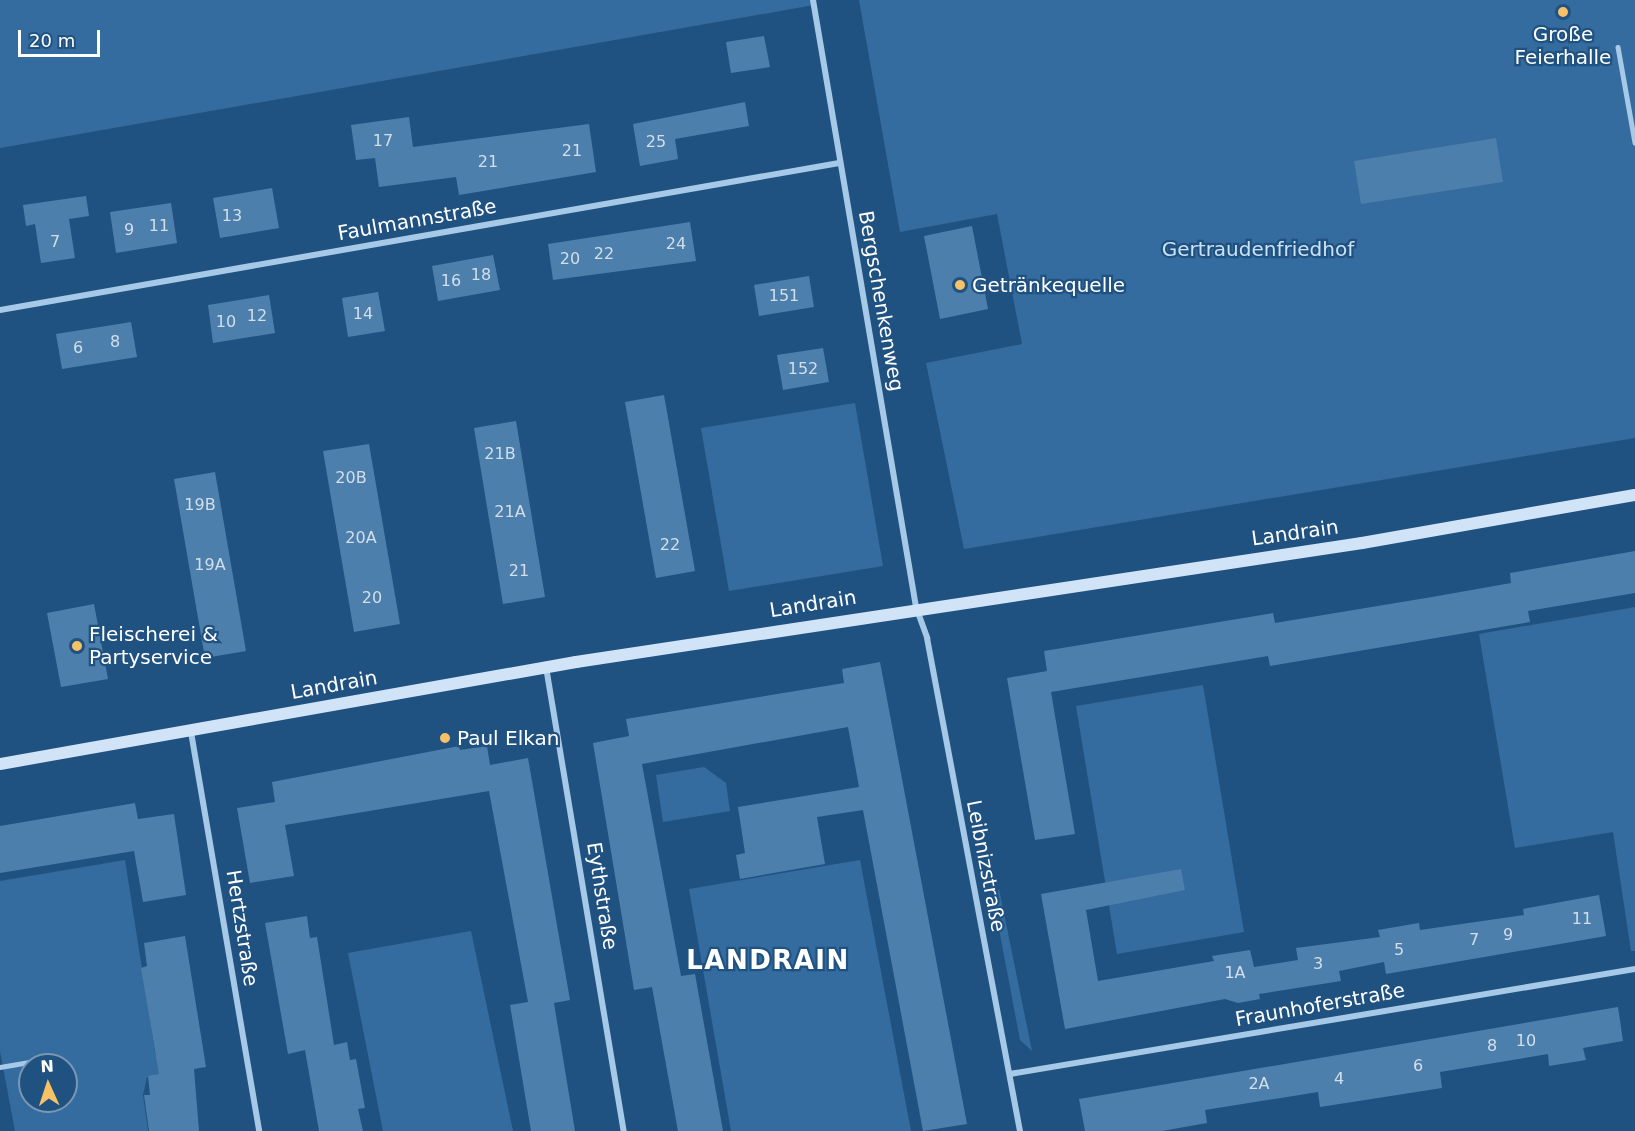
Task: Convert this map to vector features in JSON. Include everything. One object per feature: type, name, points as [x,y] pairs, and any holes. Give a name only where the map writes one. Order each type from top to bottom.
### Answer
[{"type":"street","name":"Bergschenkenweg","points":[[813,0],[916,607]]},
{"type":"street","name":"Faulmannstraße","points":[[0,310],[839,163]]},
{"type":"street","name":"Landrain","points":[[0,764],[546,667],[916,607],[1362,543],[1635,495]]},
{"type":"street","name":"Leibnizstraße","points":[[916,607],[927,638],[1020,1131]]},
{"type":"street","name":"Eythstraße","points":[[546,667],[624,1131]]},
{"type":"street","name":"Hertzstraße","points":[[190,732],[259,1131]]},
{"type":"street","name":"Fraunhoferstraße","points":[[1010,1074],[1635,969]]},
{"type":"lane","points":[[1618,47],[1635,142]]},
{"type":"lane","points":[[0,1067],[18,1064]]},
{"type":"green space","points":[[0,0],[812,0],[814,5],[0,148]]},
{"type":"green space","name":"Gertraudenfriedhof","points":[[859,0],[1635,0],[1635,438],[964,549],[926,363],[1022,344],[997,214],[900,232]]},
{"type":"green space","points":[[855,403],[883,566],[729,591],[701,428]]},
{"type":"green space","points":[[1635,607],[1635,951],[1631,951],[1613,832],[1515,848],[1479,634]]},
{"type":"green space","points":[[1203,685],[1244,932],[1117,954],[1076,706]]},
{"type":"green space","points":[[704,767],[726,783],[730,811],[663,822],[656,775]]},
{"type":"green space","points":[[125,860],[155,1052],[165,1073],[147,1077],[143,1095],[148,1131],[15,1131],[0,1051],[0,881]]},
{"type":"green space","points":[[860,860],[911,1131],[731,1131],[689,889]]},
{"type":"green space","points":[[999,889],[1032,1051],[1020,1040],[993,897]]},
{"type":"green space","points":[[471,931],[513,1131],[383,1131],[348,953]]},
{"type":"building","points":[[764,36],[770,67],[731,73],[726,42]]},
{"type":"building","points":[[745,102],[749,126],[675,139],[678,159],[640,166],[633,124]]},
{"type":"building","points":[[409,117],[413,147],[589,124],[596,172],[459,195],[456,177],[379,187],[375,158],[356,160],[351,125]]},
{"type":"building","points":[[1496,138],[1503,182],[1361,204],[1354,161]]},
{"type":"building","points":[[272,188],[279,228],[220,238],[213,198]]},
{"type":"building","points":[[86,196],[89,216],[69,219],[75,258],[41,263],[35,224],[26,226],[23,205]]},
{"type":"building","points":[[171,203],[177,243],[116,253],[110,212]]},
{"type":"building","points":[[690,222],[696,261],[553,280],[548,244]]},
{"type":"building","points":[[972,226],[988,309],[940,319],[924,236]]},
{"type":"building","points":[[493,255],[500,290],[438,301],[432,266]]},
{"type":"building","points":[[809,276],[814,307],[759,316],[754,285]]},
{"type":"building","points":[[378,292],[385,331],[348,337],[342,298]]},
{"type":"building","points":[[269,295],[275,333],[213,343],[208,305]]},
{"type":"building","points":[[131,322],[137,357],[62,369],[56,334]]},
{"type":"building","points":[[823,348],[829,382],[783,390],[777,355]]},
{"type":"building","points":[[664,395],[695,571],[656,578],[625,402]]},
{"type":"building","points":[[516,421],[545,597],[503,604],[474,428]]},
{"type":"building","points":[[369,444],[400,624],[354,632],[323,451]]},
{"type":"building","points":[[215,472],[246,651],[205,658],[174,479]]},
{"type":"building","points":[[1635,551],[1635,593],[1528,611],[1530,622],[1270,666],[1268,656],[1051,692],[1075,834],[1035,840],[1007,678],[1047,671],[1044,651],[1273,613],[1275,623],[1432,597],[1511,583],[1510,573]]},
{"type":"building","name":"Fleischerei & Partyservice","points":[[94,604],[108,679],[61,687],[47,613]]},
{"type":"building","points":[[880,662],[967,1124],[923,1131],[863,810],[817,817],[825,864],[740,879],[736,855],[745,853],[738,807],[859,787],[848,727],[642,764],[681,976],[695,974],[723,1131],[678,1131],[652,987],[634,990],[593,743],[629,736],[626,719],[844,683],[842,669]]},
{"type":"building","points":[[459,746],[460,750],[487,746],[490,765],[528,758],[570,1000],[554,1003],[575,1131],[531,1131],[510,1005],[528,1002],[489,791],[285,825],[294,876],[250,883],[237,808],[275,802],[272,782]]},
{"type":"building","points":[[135,803],[138,819],[174,814],[186,895],[143,902],[134,851],[0,873],[0,826]]},
{"type":"building","points":[[1181,869],[1185,890],[1086,910],[1098,981],[1214,961],[1212,956],[1250,950],[1254,967],[1298,960],[1296,948],[1380,937],[1378,930],[1419,923],[1420,930],[1524,915],[1523,909],[1599,895],[1606,936],[1386,974],[1384,962],[1339,971],[1341,981],[1259,994],[1260,999],[1238,1003],[1225,999],[1065,1029],[1041,894]]},
{"type":"building","points":[[307,916],[310,938],[317,937],[334,1045],[347,1042],[350,1060],[356,1059],[365,1108],[358,1109],[363,1131],[319,1131],[305,1050],[288,1054],[265,923]]},
{"type":"building","points":[[185,936],[206,1067],[194,1069],[199,1131],[149,1131],[144,1095],[150,1095],[148,1076],[159,1074],[141,968],[147,966],[144,943]]},
{"type":"building","points":[[1618,1007],[1623,1041],[1583,1048],[1586,1060],[1549,1066],[1548,1054],[1440,1072],[1442,1088],[1320,1107],[1318,1092],[1205,1110],[1207,1123],[1162,1131],[1085,1131],[1079,1099]]},
{"type":"place","name":"Große Feierhalle","points":[[1563,12]]},
{"type":"place","name":"Getränkequelle","points":[[960,285]]},
{"type":"place","name":"Fleischerei & Partyservice","points":[[77,646]]},
{"type":"place","name":"Paul Elkan","points":[[445,738]]},
{"type":"district","name":"LANDRAIN","points":[[768,961]]}]
